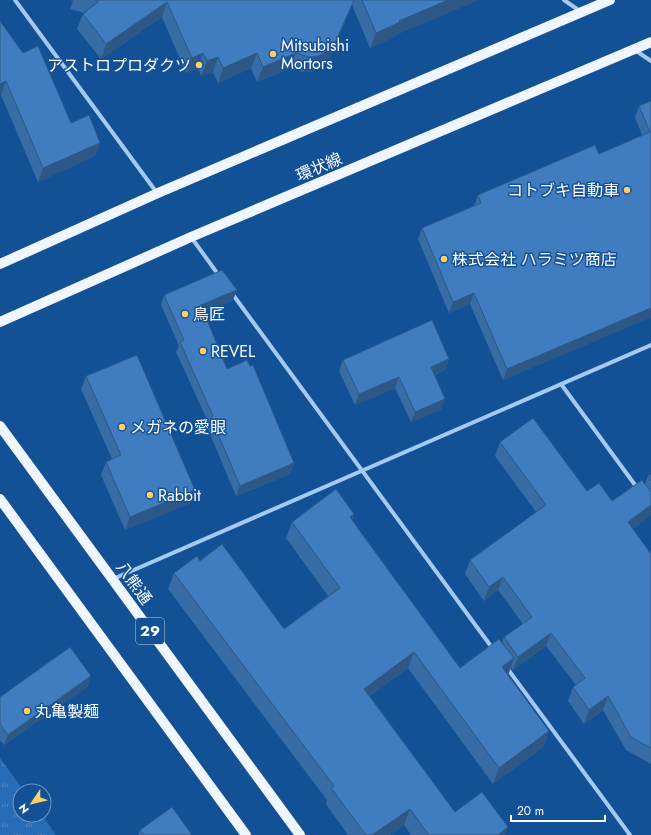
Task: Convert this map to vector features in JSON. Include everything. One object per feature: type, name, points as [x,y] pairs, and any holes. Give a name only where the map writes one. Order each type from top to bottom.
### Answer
[{"type":"main road","points":[[0,264],[158,193],[610,0]]},
{"type":"main road","name":"環状線","points":[[0,322],[191,237],[651,42]]},
{"type":"main road","name":"八熊通","points":[[0,426],[300,835]]},
{"type":"main road","points":[[0,499],[246,835]]},
{"type":"street","points":[[15,0],[158,193]]},
{"type":"street","points":[[564,0],[582,12]]},
{"type":"street","points":[[634,49],[651,61]]},
{"type":"street","points":[[191,237],[498,656]]},
{"type":"street","points":[[112,579],[651,345]]},
{"type":"street","points":[[561,384],[642,495]]},
{"type":"street","points":[[503,662],[630,835]]},
{"type":"green space","points":[[0,758],[18,783],[12,783],[12,823],[48,823],[56,835],[0,835]]},
{"type":"building","points":[[95,0],[354,0],[335,43],[319,56],[309,57],[296,53],[263,67],[257,53],[223,68],[218,57],[207,61],[203,53],[192,58],[167,2],[106,44],[83,14],[99,1]]},
{"type":"building","points":[[362,0],[448,0],[399,21],[400,22],[376,33]]},
{"type":"building","points":[[0,21],[23,53],[38,46],[71,123],[89,115],[100,143],[43,168],[6,81],[0,84]]},
{"type":"building","points":[[651,101],[651,308],[507,369],[474,293],[453,302],[422,228],[481,203],[478,195],[595,145],[599,154],[650,132],[639,106]]},
{"type":"building","points":[[222,270],[237,290],[201,305],[227,369],[247,360],[250,366],[253,365],[294,463],[240,486],[211,417],[213,416],[180,342],[184,340],[164,295]]},
{"type":"building","points":[[432,320],[449,359],[431,367],[445,399],[415,412],[399,377],[359,394],[343,360]]},
{"type":"building","points":[[137,355],[195,490],[130,517],[106,462],[121,455],[86,376]]},
{"type":"building","points":[[533,418],[587,491],[599,483],[612,501],[642,480],[651,492],[651,505],[628,522],[651,554],[651,748],[631,737],[608,696],[589,710],[573,687],[585,678],[551,633],[518,657],[504,637],[532,617],[503,577],[489,587],[470,560],[546,505],[500,442]]},
{"type":"building","points":[[651,474],[651,481],[648,476]]},
{"type":"building","points":[[336,489],[354,514],[350,517],[460,668],[499,639],[514,658],[502,667],[549,731],[499,768],[414,652],[364,689],[455,812],[482,792],[508,827],[498,835],[429,835],[410,809],[372,835],[366,835],[331,788],[334,786],[174,573],[197,556],[200,561],[222,544],[284,629],[340,588],[292,522]]},
{"type":"building","points":[[70,647],[91,676],[8,735],[0,724],[0,697]]},
{"type":"building","points":[[172,807],[192,835],[144,835],[140,830]]},
{"type":"place","name":"Mitsubishi Mortors","points":[[273,54]]},
{"type":"place","name":"アストロプロダクツ","points":[[199,65]]},
{"type":"place","name":"コトブキ自動車","points":[[627,190]]},
{"type":"place","name":"株式会社 ハラミツ商店","points":[[444,259]]},
{"type":"place","name":"鳥匠","points":[[185,314]]},
{"type":"place","name":"REVEL","points":[[203,351]]},
{"type":"place","name":"メガネの愛眼","points":[[122,427]]},
{"type":"place","name":"Rabbit","points":[[150,495]]},
{"type":"place","name":"丸亀製麺","points":[[27,711]]}]
